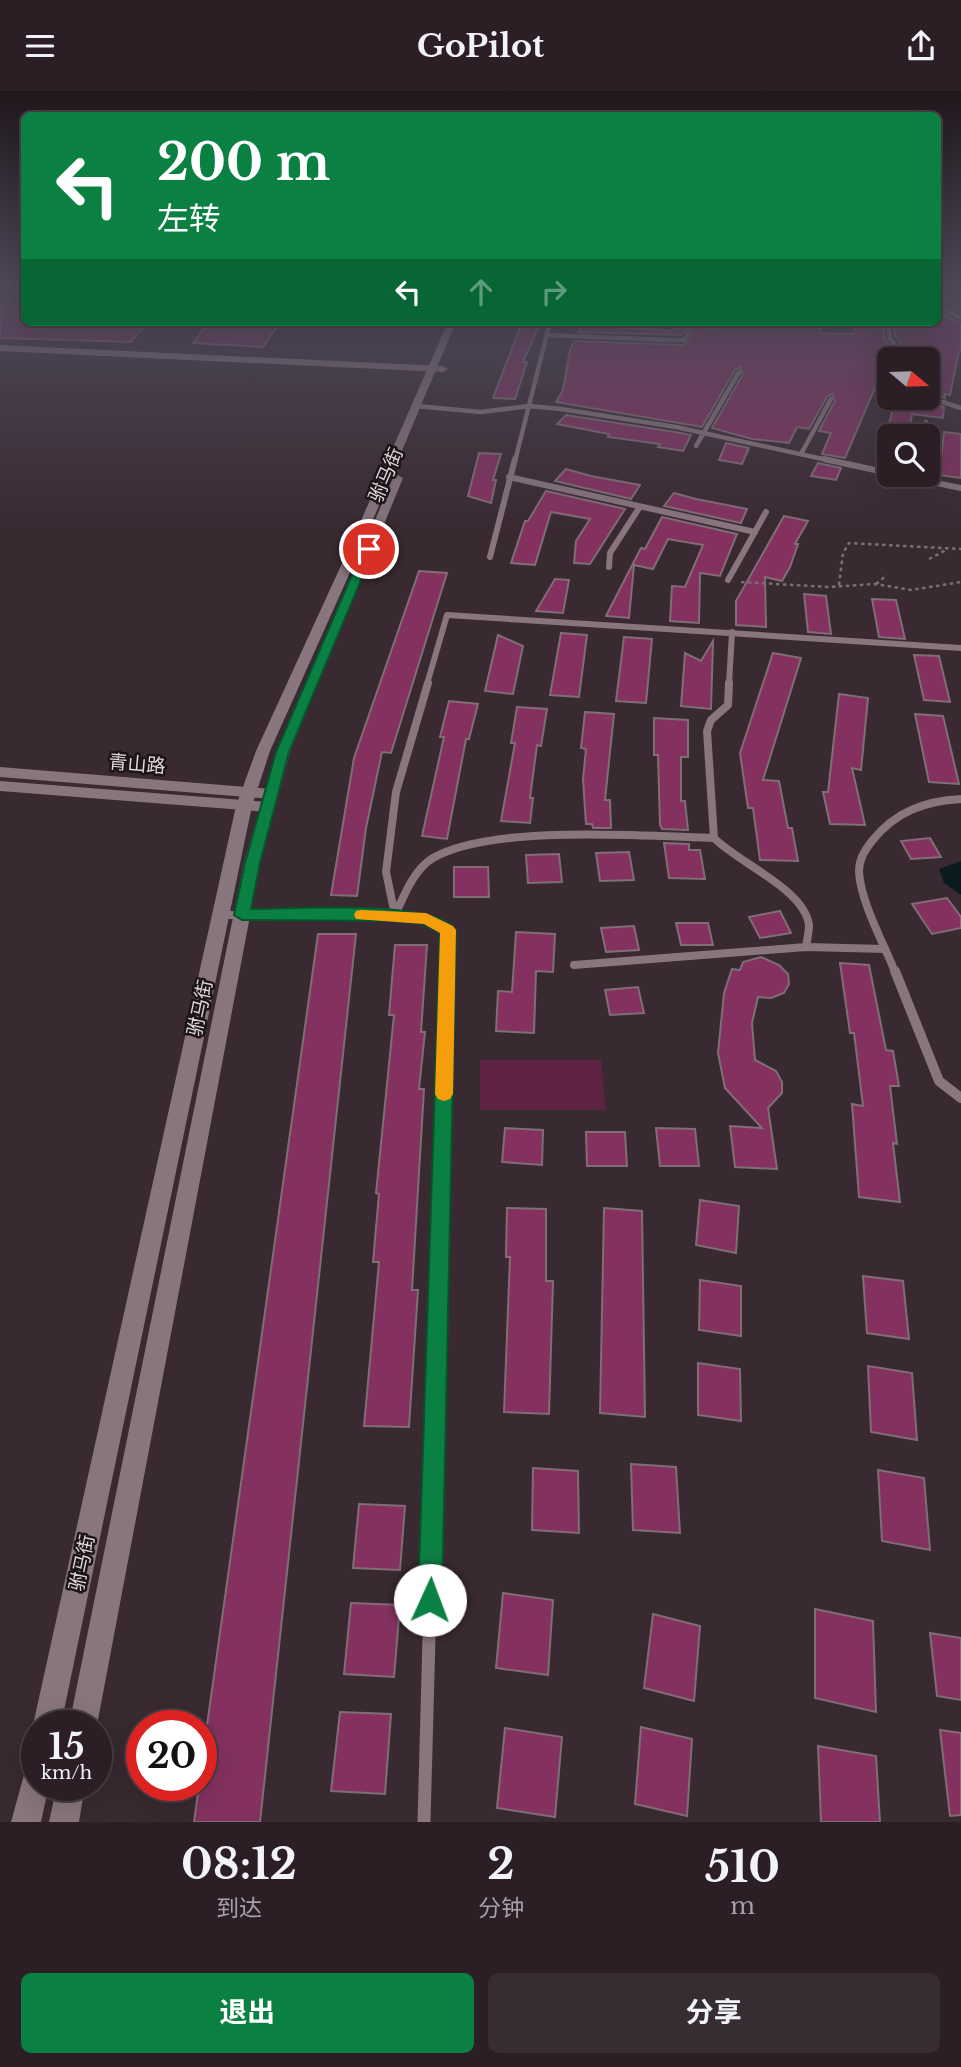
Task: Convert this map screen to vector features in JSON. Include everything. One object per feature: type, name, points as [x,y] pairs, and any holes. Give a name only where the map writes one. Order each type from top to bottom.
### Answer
[{"type":"main road","points":[[369,368],[436,371]]},
{"type":"main road","name":"驸马街","points":[[86,1710],[252,863],[283,752],[437,368]]},
{"type":"main road","name":"驸马街","points":[[50,1710],[246,799],[263,751],[421,407]]},
{"type":"main road","name":"青山路","points":[[0,772],[270,801]]},
{"type":"main road","name":"青山路","points":[[0,786],[246,799]]},
{"type":"main road","points":[[26,1822],[31,1801]]},
{"type":"main road","points":[[64,1822],[68,1801]]},
{"type":"lane","points":[[491,557],[538,368]]},
{"type":"lane","points":[[696,446],[738,372]]},
{"type":"lane","points":[[801,454],[831,400]]},
{"type":"lane","points":[[940,401],[961,408]]},
{"type":"lane","points":[[421,407],[481,412],[528,406],[704,433],[877,471]]},
{"type":"lane","points":[[509,477],[639,509],[755,532]]},
{"type":"lane","points":[[940,483],[961,488]]},
{"type":"lane","points":[[608,567],[610,553],[639,509]]},
{"type":"lane","points":[[728,580],[766,512]]},
{"type":"lane","points":[[395,915],[386,872],[396,792],[447,615],[961,648]]},
{"type":"lane","points":[[733,632],[728,705],[711,720],[707,731],[714,838],[725,852],[768,877],[799,900],[810,917],[811,933],[806,947]]},
{"type":"lane","points":[[961,799],[938,799],[904,811],[882,827],[862,854],[859,871],[866,899],[885,949],[939,1081],[961,1098]]},
{"type":"lane","points":[[395,915],[413,881],[432,858],[467,845],[540,837],[714,838]]},
{"type":"lane","points":[[220,915],[395,915],[426,919],[448,930],[424,1822]]},
{"type":"lane","points":[[574,965],[806,947],[885,949]]},
{"type":"path","points":[[839,585],[839,572],[845,563],[843,553],[849,543],[961,549]]},
{"type":"path","points":[[929,559],[949,548]]},
{"type":"path","points":[[876,584],[887,575]]},
{"type":"path","points":[[728,580],[829,587],[876,584],[928,589],[961,582]]},
{"type":"shaded area","points":[[961,861],[961,895],[944,883],[939,869]]},
{"type":"shaded area","points":[[480,1060],[601,1060],[606,1110],[480,1110]]},
{"type":"building","points":[[505,368],[525,368],[515,399],[493,398]]},
{"type":"building","points":[[567,368],[739,368],[702,427],[556,402],[563,390]]},
{"type":"building","points":[[740,368],[877,368],[877,383],[845,458],[822,454],[831,433],[819,431],[835,401],[832,394],[827,397],[809,429],[797,427],[789,443],[752,439],[712,428],[743,374]]},
{"type":"building","points":[[940,368],[956,368],[950,395],[945,394],[945,398],[940,396]]},
{"type":"building","points":[[940,406],[944,407],[943,418],[912,414],[910,424],[889,424],[893,410],[940,410]]},
{"type":"building","points":[[566,415],[691,435],[683,451],[658,447],[660,444],[608,437],[609,434],[557,424]]},
{"type":"building","points":[[944,432],[961,434],[961,478],[940,475]]},
{"type":"building","points":[[726,443],[749,448],[742,464],[719,460]]},
{"type":"building","points":[[479,453],[501,454],[493,480],[496,480],[491,503],[468,496]]},
{"type":"building","points":[[818,463],[841,468],[836,480],[811,476]]},
{"type":"building","points":[[566,469],[640,485],[631,499],[555,481]]},
{"type":"building","points":[[546,491],[625,509],[590,564],[574,563],[576,541],[590,519],[551,512],[535,565],[511,563],[525,521],[528,521]]},
{"type":"building","points":[[674,493],[747,509],[741,523],[664,506]]},
{"type":"building","points":[[784,516],[808,521],[795,544],[798,544],[782,581],[765,577],[766,627],[736,625],[736,601]]},
{"type":"building","points":[[662,517],[737,534],[720,576],[700,573],[699,623],[670,621],[672,586],[685,587],[703,545],[668,539],[653,569],[634,565],[629,618],[606,616],[641,548],[645,549]]},
{"type":"building","points":[[419,571],[447,573],[391,753],[382,752],[366,828],[357,896],[331,895],[354,758]]},
{"type":"building","points":[[555,579],[569,580],[563,613],[536,611]]},
{"type":"building","points":[[804,594],[826,596],[831,634],[808,632]]},
{"type":"building","points":[[872,599],[896,600],[905,639],[879,637]]},
{"type":"building","points":[[561,633],[587,635],[579,697],[550,695]]},
{"type":"building","points":[[498,635],[523,646],[513,694],[485,691]]},
{"type":"building","points":[[624,637],[652,639],[646,703],[616,701]]},
{"type":"building","points":[[713,641],[711,709],[681,706],[685,653],[701,661]]},
{"type":"building","points":[[773,653],[801,658],[763,780],[779,781],[788,828],[792,828],[798,861],[760,860],[753,808],[748,808],[740,753]]},
{"type":"building","points":[[914,655],[939,656],[950,702],[924,700]]},
{"type":"building","points":[[839,694],[868,698],[861,770],[852,768],[865,825],[830,824],[823,792],[828,792]]},
{"type":"building","points":[[449,701],[478,704],[469,739],[466,739],[447,839],[422,836],[444,737],[440,737]]},
{"type":"building","points":[[517,707],[547,709],[541,746],[537,745],[530,798],[533,798],[530,823],[501,821],[515,743],[511,743]]},
{"type":"building","points":[[585,712],[614,714],[605,800],[610,800],[611,828],[593,828],[592,824],[586,824],[583,779],[586,749],[581,748]]},
{"type":"building","points":[[915,714],[943,716],[959,784],[929,782]]},
{"type":"building","points":[[654,718],[688,720],[688,757],[681,757],[681,801],[685,801],[688,830],[662,829],[660,825]]},
{"type":"building","points":[[930,838],[941,857],[911,859],[901,841]]},
{"type":"building","points":[[664,843],[689,844],[689,850],[700,850],[705,879],[669,878]]},
{"type":"building","points":[[629,852],[634,880],[600,881],[596,853]]},
{"type":"building","points":[[559,854],[562,882],[528,883],[526,855]]},
{"type":"building","points":[[454,867],[488,867],[489,897],[454,897]]},
{"type":"building","points":[[947,898],[961,917],[961,928],[932,934],[912,904]]},
{"type":"building","points":[[780,911],[791,933],[760,938],[749,917]]},
{"type":"building","points":[[676,923],[708,923],[713,945],[681,945]]},
{"type":"building","points":[[634,926],[639,950],[606,952],[601,928]]},
{"type":"building","points":[[516,932],[555,934],[553,972],[536,971],[534,1033],[496,1031],[498,991],[512,992]]},
{"type":"building","points":[[318,934],[356,934],[260,1822],[194,1822],[197,1801],[217,1801],[217,1710],[209,1710]]},
{"type":"building","points":[[395,945],[427,945],[421,1032],[425,1032],[419,1089],[424,1089],[412,1290],[418,1290],[409,1427],[364,1426],[379,1262],[373,1262],[379,1194],[376,1193],[394,1015],[389,1015]]},
{"type":"building","points":[[761,957],[779,965],[788,974],[789,984],[784,993],[771,998],[758,997],[752,1023],[755,1060],[776,1071],[782,1082],[782,1093],[768,1108],[777,1169],[735,1167],[730,1126],[762,1128],[725,1088],[718,1053],[724,993],[732,969],[740,970],[743,962]]},
{"type":"building","points":[[840,963],[869,965],[886,1050],[893,1051],[899,1086],[890,1086],[900,1202],[859,1197],[852,1104],[863,1106],[854,1033],[850,1033]]},
{"type":"building","points":[[638,987],[644,1013],[610,1015],[605,990]]},
{"type":"building","points":[[505,1128],[543,1130],[542,1165],[502,1162]]},
{"type":"building","points":[[656,1128],[695,1129],[699,1166],[660,1166]]},
{"type":"building","points":[[586,1132],[625,1132],[627,1166],[587,1166]]},
{"type":"building","points":[[700,1200],[739,1206],[736,1253],[696,1245]]},
{"type":"building","points":[[507,1208],[546,1209],[546,1281],[553,1281],[549,1414],[504,1412],[510,1257],[506,1257]]},
{"type":"building","points":[[604,1208],[642,1211],[645,1417],[600,1413]]},
{"type":"building","points":[[863,1276],[903,1281],[909,1339],[867,1333]]},
{"type":"building","points":[[700,1280],[741,1286],[741,1336],[699,1330]]},
{"type":"building","points":[[698,1363],[740,1369],[741,1421],[698,1415]]},
{"type":"building","points":[[868,1366],[912,1373],[917,1440],[871,1432]]},
{"type":"building","points":[[631,1464],[676,1467],[680,1533],[633,1530]]},
{"type":"building","points":[[533,1468],[578,1471],[579,1533],[532,1530]]},
{"type":"building","points":[[878,1470],[924,1478],[930,1550],[882,1541]]},
{"type":"building","points":[[359,1504],[405,1506],[400,1570],[353,1568]]},
{"type":"building","points":[[503,1593],[553,1600],[548,1675],[496,1668]]},
{"type":"building","points":[[351,1603],[400,1605],[394,1677],[344,1674]]},
{"type":"building","points":[[815,1609],[873,1621],[876,1712],[815,1698]]},
{"type":"building","points":[[653,1614],[700,1626],[694,1701],[644,1688]]},
{"type":"building","points":[[930,1633],[961,1638],[961,1700],[937,1696]]},
{"type":"building","points":[[340,1712],[391,1714],[385,1794],[331,1791]]},
{"type":"building","points":[[641,1727],[692,1739],[687,1816],[635,1804]]},
{"type":"building","points":[[505,1728],[562,1737],[555,1817],[497,1808]]},
{"type":"building","points":[[940,1730],[961,1733],[961,1815],[950,1816]]},
{"type":"building","points":[[818,1746],[876,1756],[880,1822],[821,1822]]},
{"type":"slow traffic","points":[[361,915],[426,919],[448,930],[444,1094]]},
{"type":"route","points":[[369,549],[283,752],[252,863],[242,915],[395,915],[426,919],[448,930],[430,1600]]}]
